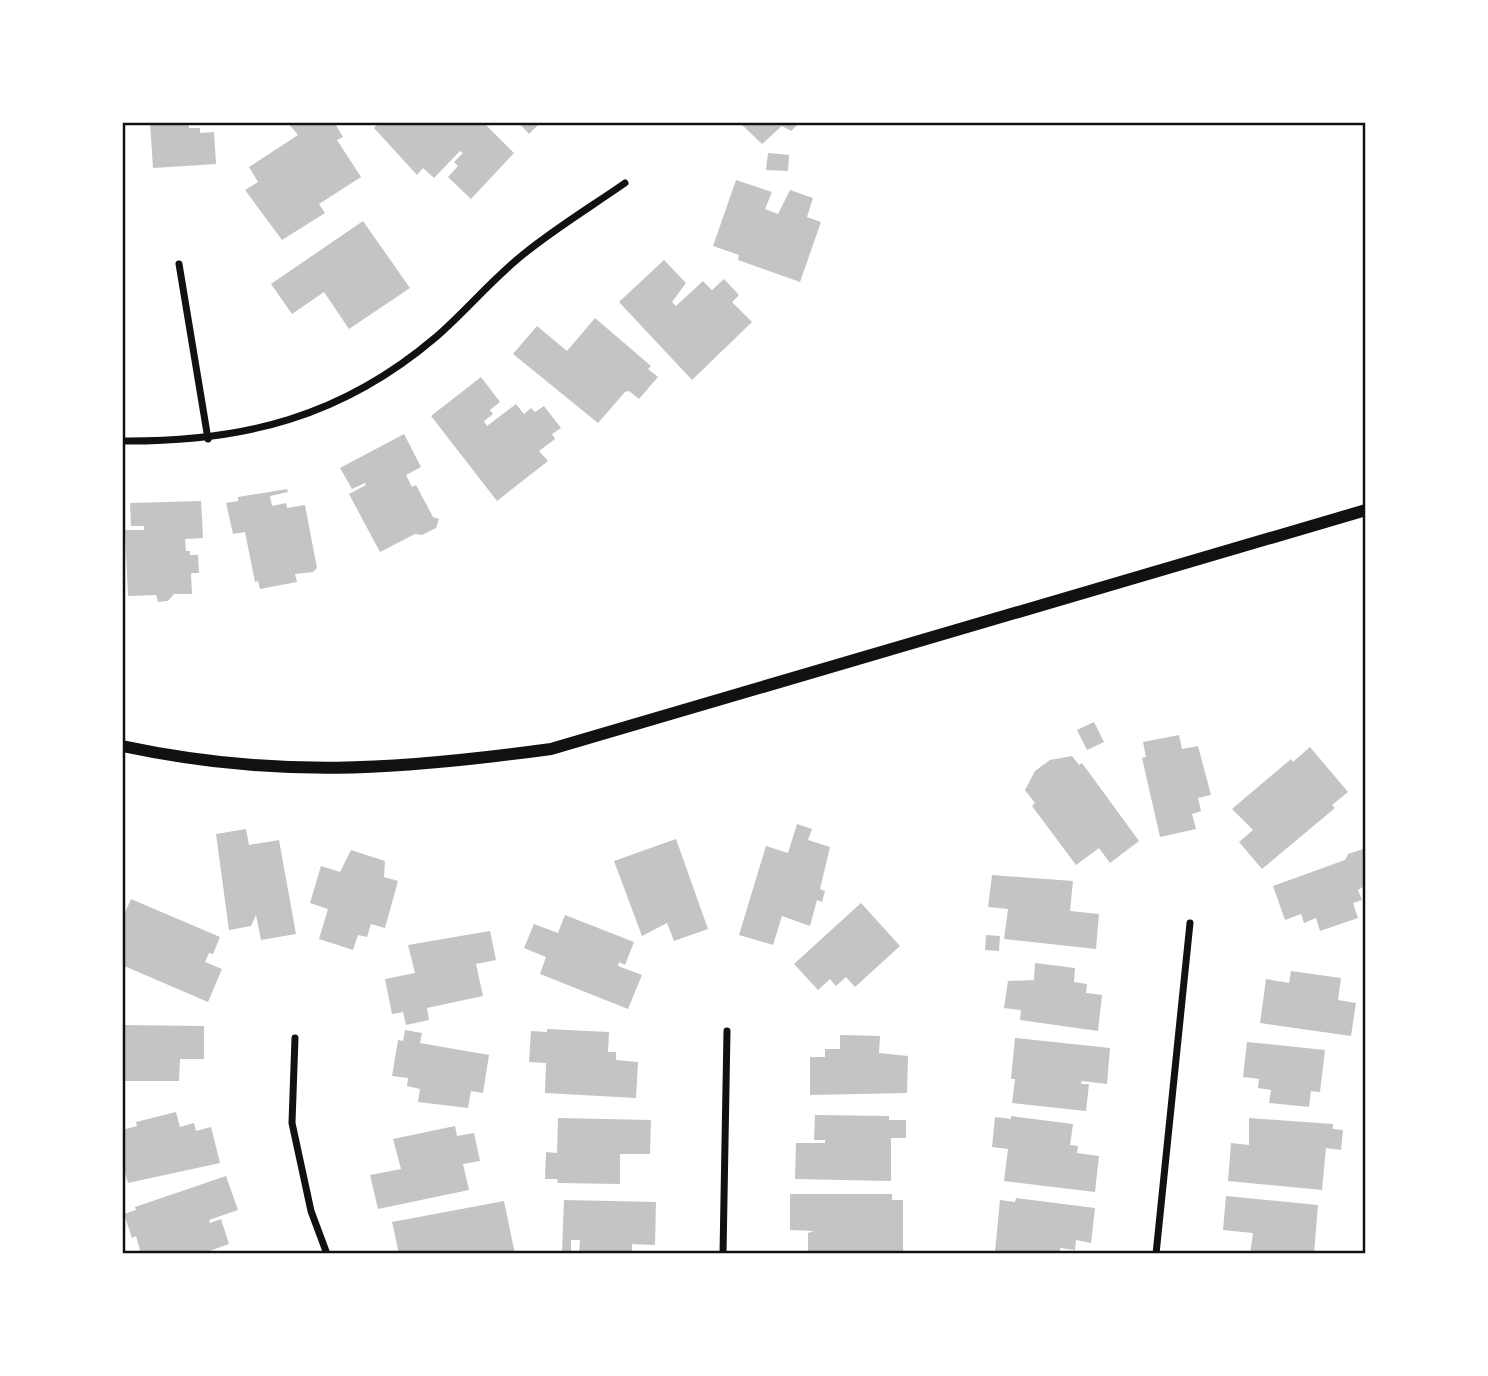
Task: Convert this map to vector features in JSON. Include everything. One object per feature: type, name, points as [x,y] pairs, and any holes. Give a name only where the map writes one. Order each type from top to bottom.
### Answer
[{"type":"street","points":[[122,441],[208,439],[276,425],[326,408],[377,381],[438,335],[524,253],[625,183]]},
{"type":"street","points":[[179,264],[208,439]]},
{"type":"street","points":[[122,746],[223,764],[343,770],[443,764],[551,748],[1366,510]]},
{"type":"street","points":[[1156,1254],[1190,923]]},
{"type":"street","points":[[723,1254],[727,1031]]},
{"type":"street","points":[[295,1038],[292,1124],[311,1211],[327,1254]]},
{"type":"building","points":[[150,122],[188,122],[189,128],[200,128],[200,133],[214,132],[216,164],[153,168]]},
{"type":"building","points":[[287,122],[334,122],[343,137],[337,140],[361,177],[319,204],[325,213],[282,240],[245,190],[258,182],[249,167],[298,135]]},
{"type":"building","points":[[379,122],[483,122],[514,153],[471,199],[448,177],[458,166],[454,162],[463,153],[460,151],[434,178],[423,168],[417,175],[374,128]]},
{"type":"building","points":[[518,122],[541,122],[529,134]]},
{"type":"building","points":[[739,122],[800,122],[791,131],[782,126],[762,144]]},
{"type":"building","points":[[768,153],[789,155],[788,171],[766,170]]},
{"type":"building","points":[[736,180],[772,192],[765,209],[778,214],[790,190],[813,198],[807,217],[821,222],[800,282],[738,260],[739,255],[713,246]]},
{"type":"building","points":[[363,221],[410,288],[349,329],[324,292],[292,314],[271,284]]},
{"type":"building","points":[[664,260],[686,283],[672,302],[676,306],[703,281],[712,290],[724,279],[739,295],[732,302],[752,322],[692,380],[619,302]]},
{"type":"building","points":[[595,318],[651,366],[648,369],[658,377],[639,399],[629,391],[625,392],[598,423],[513,354],[537,326],[567,351]]},
{"type":"building","points":[[481,377],[500,402],[490,410],[493,414],[484,421],[487,426],[516,404],[524,414],[531,408],[535,412],[544,406],[561,428],[552,434],[555,439],[539,451],[548,461],[497,501],[431,416]]},
{"type":"building","points":[[404,434],[421,467],[406,475],[412,487],[416,485],[433,517],[439,519],[436,528],[422,535],[415,534],[380,552],[349,494],[366,485],[365,483],[352,489],[340,468]]},
{"type":"building","points":[[287,489],[288,492],[270,496],[272,506],[286,503],[287,508],[305,505],[317,568],[313,572],[295,574],[297,582],[260,589],[258,581],[255,582],[245,532],[233,534],[226,503],[238,501],[238,497]]},
{"type":"building","points":[[201,501],[203,538],[185,539],[186,551],[190,551],[190,555],[198,555],[199,573],[191,573],[192,594],[174,594],[168,601],[158,602],[156,595],[128,596],[125,530],[144,530],[144,526],[131,526],[130,503]]},
{"type":"building","points":[[1094,722],[1104,742],[1087,750],[1077,730]]},
{"type":"building","points":[[1179,735],[1182,749],[1198,746],[1211,795],[1198,798],[1201,811],[1192,814],[1196,829],[1160,837],[1142,758],[1146,757],[1143,742]]},
{"type":"building","points":[[1310,747],[1348,792],[1332,805],[1335,808],[1262,869],[1239,842],[1253,830],[1232,809],[1291,759],[1293,762]]},
{"type":"building","points":[[1072,756],[1079,765],[1082,763],[1139,841],[1110,863],[1099,848],[1076,865],[1032,806],[1035,803],[1025,790],[1035,771],[1050,760]]},
{"type":"building","points":[[797,824],[812,829],[808,840],[830,847],[820,889],[825,891],[822,902],[817,900],[810,926],[782,916],[773,945],[739,935],[766,846],[788,853]]},
{"type":"building","points":[[246,829],[249,845],[279,840],[296,934],[261,940],[256,915],[251,926],[229,930],[216,834]]},
{"type":"building","points":[[676,839],[708,929],[674,941],[667,923],[642,936],[614,861]]},
{"type":"building","points":[[1363,849],[1366,885],[1358,890],[1362,900],[1353,903],[1358,918],[1320,931],[1316,918],[1304,923],[1301,914],[1285,920],[1273,886],[1345,860],[1348,854]]},
{"type":"building","points":[[351,850],[385,861],[384,877],[398,881],[385,928],[371,924],[367,937],[358,935],[353,950],[319,939],[328,909],[310,903],[321,866],[340,872]]},
{"type":"building","points":[[992,875],[1073,881],[1070,911],[1099,914],[1096,949],[1004,939],[1008,909],[988,907]]},
{"type":"building","points":[[131,899],[220,937],[213,954],[209,953],[205,962],[222,969],[208,1002],[122,965],[122,919]]},
{"type":"building","points":[[861,903],[900,946],[855,987],[846,977],[836,986],[830,979],[818,990],[794,964]]},
{"type":"building","points":[[565,915],[634,942],[625,965],[619,962],[618,966],[642,975],[628,1009],[540,974],[546,957],[524,948],[534,924],[558,933]]},
{"type":"building","points":[[490,931],[496,960],[476,964],[483,996],[427,1008],[429,1020],[406,1025],[403,1012],[392,1014],[385,979],[415,973],[408,945]]},
{"type":"building","points":[[986,935],[1000,936],[999,951],[985,950]]},
{"type":"building","points":[[1035,963],[1075,968],[1074,982],[1087,984],[1086,993],[1102,995],[1098,1031],[1020,1020],[1021,1010],[1004,1008],[1008,981],[1034,980]]},
{"type":"building","points":[[1291,971],[1341,978],[1338,1000],[1356,1003],[1351,1036],[1260,1023],[1266,979],[1289,983]]},
{"type":"building","points":[[122,1025],[204,1026],[204,1059],[180,1059],[179,1081],[122,1081]]},
{"type":"building","points":[[547,1029],[609,1032],[608,1052],[616,1052],[616,1060],[638,1062],[636,1098],[545,1093],[546,1063],[529,1062],[531,1031],[547,1032]]},
{"type":"building","points":[[405,1030],[422,1033],[420,1043],[489,1055],[483,1093],[471,1091],[468,1108],[418,1102],[420,1089],[407,1086],[408,1078],[392,1076],[398,1040],[403,1041]]},
{"type":"building","points":[[840,1035],[880,1036],[879,1053],[908,1056],[907,1093],[810,1095],[810,1057],[825,1057],[825,1049],[840,1049]]},
{"type":"building","points":[[1015,1038],[1110,1048],[1107,1084],[1082,1081],[1081,1084],[1089,1084],[1086,1111],[1012,1103],[1015,1079],[1011,1079]]},
{"type":"building","points":[[1247,1042],[1325,1050],[1320,1092],[1311,1091],[1309,1107],[1269,1103],[1271,1090],[1258,1088],[1259,1079],[1243,1077]]},
{"type":"building","points":[[176,1112],[180,1127],[194,1123],[196,1131],[211,1127],[220,1163],[128,1183],[122,1162],[122,1130],[137,1126],[136,1122]]},
{"type":"building","points":[[815,1115],[889,1116],[889,1120],[906,1120],[906,1138],[891,1138],[891,1181],[795,1179],[796,1143],[825,1143],[825,1140],[814,1140]]},
{"type":"building","points":[[1011,1116],[1073,1124],[1070,1145],[1078,1146],[1077,1153],[1099,1156],[1095,1192],[1004,1181],[1008,1149],[992,1147],[995,1117],[1011,1119]]},
{"type":"building","points":[[558,1118],[651,1120],[650,1154],[620,1154],[620,1184],[558,1183],[557,1179],[545,1179],[546,1152],[557,1153]]},
{"type":"building","points":[[1249,1118],[1333,1124],[1333,1129],[1343,1130],[1341,1150],[1326,1148],[1322,1190],[1228,1181],[1231,1143],[1249,1145]]},
{"type":"building","points":[[455,1126],[457,1136],[474,1133],[480,1161],[463,1164],[469,1190],[378,1209],[370,1175],[401,1169],[393,1139]]},
{"type":"building","points":[[226,1176],[238,1210],[209,1220],[210,1223],[221,1219],[229,1244],[201,1254],[141,1254],[136,1236],[132,1238],[124,1214],[136,1210],[135,1207]]},
{"type":"building","points":[[790,1194],[892,1194],[892,1200],[903,1200],[903,1254],[808,1254],[808,1233],[814,1231],[790,1230]]},
{"type":"building","points":[[1226,1196],[1318,1205],[1314,1254],[1250,1254],[1253,1233],[1223,1230]]},
{"type":"building","points":[[1016,1198],[1095,1208],[1091,1243],[1076,1240],[1075,1250],[1060,1248],[1060,1254],[995,1252],[1000,1200],[1015,1202]]},
{"type":"building","points":[[564,1200],[656,1202],[655,1245],[632,1244],[632,1254],[579,1254],[580,1240],[571,1240],[571,1251],[562,1251]]},
{"type":"building","points":[[504,1201],[515,1254],[399,1254],[392,1222]]}]
